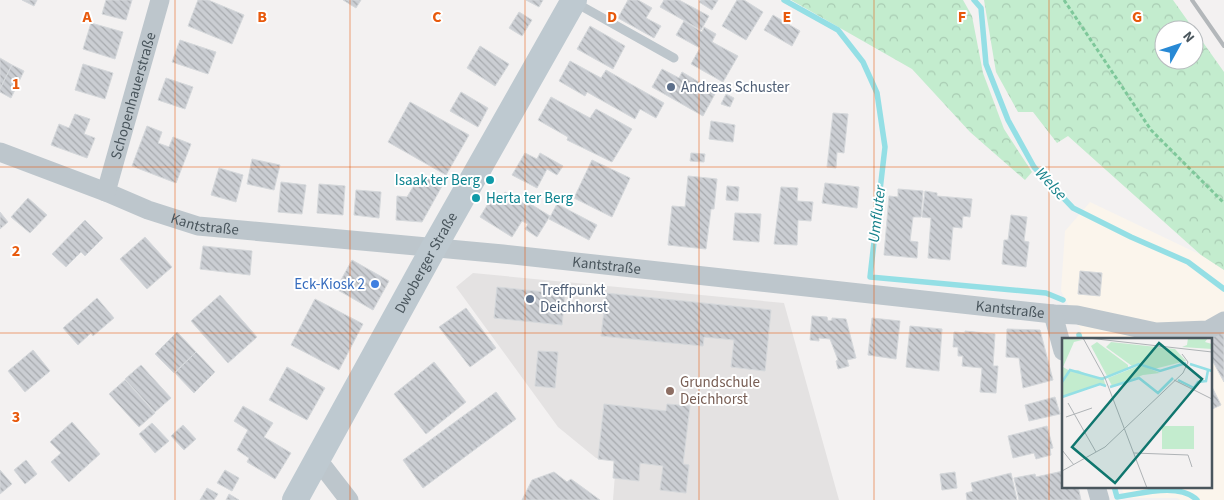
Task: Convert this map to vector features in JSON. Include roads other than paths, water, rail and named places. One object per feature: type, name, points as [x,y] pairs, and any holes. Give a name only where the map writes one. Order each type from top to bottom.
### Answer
[{"type":"street","name":"Schopenhauerstraße","points":[[106,192],[160,0]]},
{"type":"street","name":"Dwoberger Straße","points":[[296,500],[433,249],[574,1]]},
{"type":"street","name":"Kantstraße","points":[[0,152],[148,210],[198,226],[513,256],[1078,315],[1156,332],[1208,330],[1224,321]]},
{"type":"street","points":[[1054,314],[1062,347]]},
{"type":"street","points":[[318,460],[349,500]]},
{"type":"lane","points":[[574,1],[674,58]]},
{"type":"waterway","name":"Umfluter","points":[[784,0],[838,30],[863,62],[877,93],[885,147],[870,277],[1046,293],[1063,300]]},
{"type":"waterway","name":"Welse","points":[[974,0],[981,8],[986,64],[1008,120],[1034,167],[1073,208],[1131,237],[1188,262],[1224,289]]},
{"type":"waterway","name":"Umfluter","points":[[1115,488],[1117,497],[1170,490],[1189,495],[1197,500]]},
{"type":"railway","points":[[1192,0],[1224,46]]},
{"type":"place","name":"Andreas Schuster","points":[[671,87]]},
{"type":"place","name":"Isaak ter Berg","points":[[490,180]]},
{"type":"place","name":"Herta ter Berg","points":[[476,198]]},
{"type":"place","name":"Eck-Kiosk 2","points":[[375,284]]},
{"type":"place","name":"Treffpunkt Deichhorst","points":[[530,299]]},
{"type":"place","name":"Grundschule Deichhorst","points":[[670,391]]}]
